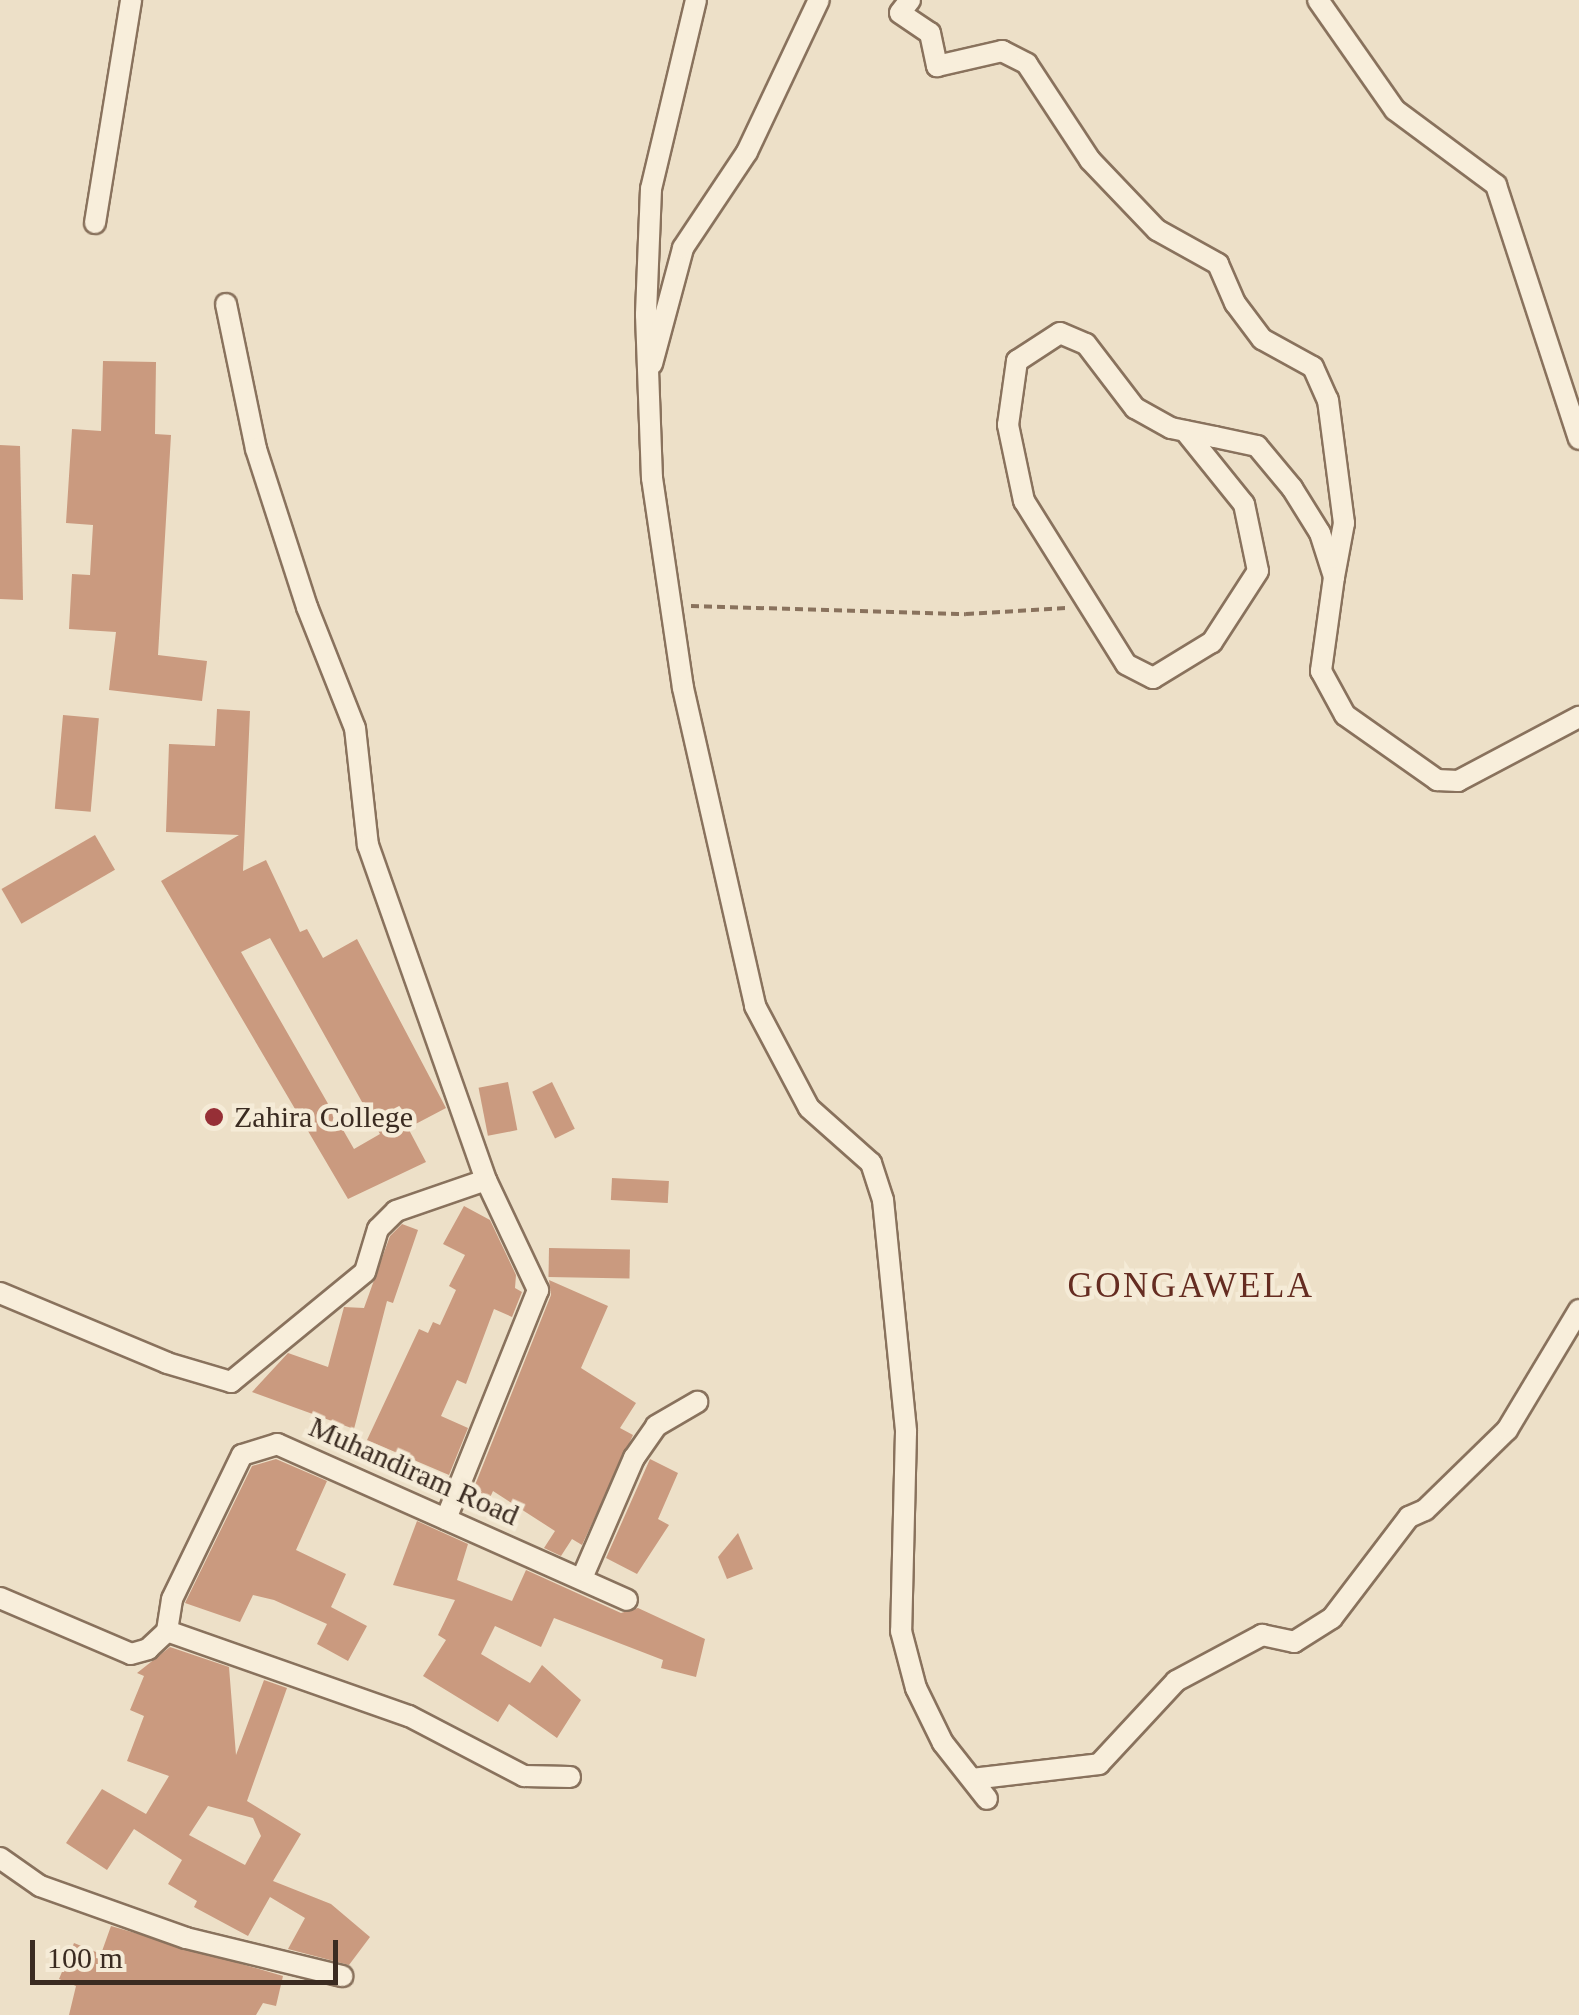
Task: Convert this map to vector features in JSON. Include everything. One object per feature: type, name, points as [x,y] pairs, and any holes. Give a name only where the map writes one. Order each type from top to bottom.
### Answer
[{"type":"street","points":[[95,223],[132,0]]},
{"type":"street","points":[[696,0],[651,189],[648,376],[652,478],[671,606],[719,866],[755,1006],[810,1108],[871,1163],[883,1200],[906,1432],[902,1631],[916,1688],[943,1742],[988,1799]]},
{"type":"street","points":[[648,376],[684,248],[747,152],[819,0]]},
{"type":"street","points":[[910,0],[900,14],[930,34],[936,66],[1002,51],[1027,64],[1060,121],[1104,174],[1158,230],[1218,264],[1235,303],[1262,338],[1312,367],[1328,400],[1344,524],[1322,672],[1345,714],[1437,780],[1476,774],[1579,717]]},
{"type":"street","points":[[1318,0],[1395,110],[1496,185],[1579,440]]},
{"type":"street","points":[[226,304],[256,449],[306,608],[355,728],[368,846],[486,1180],[538,1290],[446,1519]]},
{"type":"street","points":[[1185,431],[1244,504],[1258,571],[1212,642],[1153,678],[1126,664],[1024,502],[1008,425],[1017,361],[1060,333],[1086,344],[1135,408],[1185,431],[1258,446],[1320,533],[1334,577]]},
{"type":"street","points":[[0,1292],[167,1363],[231,1382],[365,1272],[378,1229],[396,1211],[486,1180]]},
{"type":"street","points":[[972,1779],[1099,1764],[1176,1681],[1262,1634],[1294,1642],[1332,1618],[1409,1517],[1425,1510],[1507,1430],[1579,1310]]},
{"type":"street","points":[[582,1578],[634,1458],[656,1426],[697,1402]]},
{"type":"street","name":"Muhandiram Road","points":[[167,1631],[172,1598],[242,1455],[256,1446],[277,1444],[627,1600]]},
{"type":"street","points":[[0,1598],[131,1654],[148,1649],[167,1631],[408,1716],[524,1776],[570,1777]]},
{"type":"street","points":[[0,1858],[40,1886],[186,1938],[342,1976]]},
{"type":"path","points":[[671,606],[966,614],[1071,608]]},
{"type":"building","points":[[103,361],[156,362],[155,434],[171,435],[158,655],[207,661],[202,701],[109,690],[116,632],[69,629],[72,574],[90,575],[93,525],[66,523],[72,429],[101,431]]},
{"type":"building","points":[[0,445],[20,446],[23,600],[0,599]]},
{"type":"building","points":[[217,709],[250,711],[243,871],[266,860],[300,932],[307,929],[323,958],[357,939],[446,1108],[408,1128],[426,1162],[348,1199],[161,881],[239,835],[166,832],[169,744],[215,746]],"holes":[[[270,938],[380,1134],[354,1149],[241,952]]]},
{"type":"building","points":[[63,715],[99,718],[91,812],[55,809]]},
{"type":"building","points":[[95,835],[115,870],[21,924],[1,889]]},
{"type":"building","points":[[508,1082],[517,1130],[488,1136],[479,1088]]},
{"type":"building","points":[[552,1082],[575,1129],[555,1138],[532,1092]]},
{"type":"building","points":[[612,1178],[669,1181],[668,1203],[611,1200]]},
{"type":"building","points":[[464,1206],[490,1220],[516,1275],[515,1288],[522,1292],[512,1317],[494,1309],[466,1384],[457,1380],[441,1416],[468,1428],[449,1475],[367,1440],[419,1329],[428,1333],[433,1322],[440,1325],[456,1290],[449,1286],[465,1255],[443,1244]]},
{"type":"building","points":[[402,1224],[418,1230],[393,1303],[387,1301],[354,1429],[252,1392],[288,1353],[328,1367],[344,1307],[364,1308],[390,1236]]},
{"type":"building","points":[[549,1248],[630,1249],[629,1278],[548,1277]]},
{"type":"building","points":[[549,1280],[608,1306],[581,1368],[636,1403],[620,1428],[633,1435],[582,1545],[572,1539],[561,1556],[544,1548],[555,1531],[493,1491],[488,1502],[471,1495],[551,1295]]},
{"type":"building","points":[[276,1459],[327,1481],[296,1550],[346,1574],[331,1607],[367,1626],[348,1661],[317,1644],[327,1624],[274,1600],[253,1595],[240,1622],[185,1603],[252,1466]]},
{"type":"building","points":[[650,1459],[678,1473],[658,1519],[669,1525],[637,1574],[606,1558]]},
{"type":"building","points":[[417,1521],[468,1544],[457,1580],[512,1601],[526,1570],[621,1613],[638,1608],[705,1639],[696,1677],[661,1668],[663,1660],[554,1618],[541,1647],[495,1626],[481,1654],[530,1683],[542,1665],[581,1700],[557,1738],[509,1704],[498,1722],[423,1676],[446,1640],[438,1635],[455,1600],[393,1585]]},
{"type":"building","points":[[738,1533],[753,1569],[727,1579],[718,1557]]},
{"type":"building","points":[[170,1647],[229,1667],[236,1755],[264,1680],[287,1688],[247,1801],[301,1834],[273,1881],[331,1904],[370,1937],[349,1965],[288,1949],[305,1918],[270,1897],[248,1936],[194,1907],[197,1901],[168,1884],[182,1860],[134,1829],[107,1870],[66,1843],[102,1789],[146,1814],[169,1776],[127,1761],[144,1716],[130,1710],[144,1676],[137,1673]],"holes":[[[208,1806],[253,1818],[261,1836],[245,1865],[189,1835]]]},
{"type":"building","points":[[111,1926],[283,1976],[276,2006],[263,2003],[256,2015],[69,2015],[76,1986],[59,1979],[74,1943],[101,1954]]},
{"type":"place","name":"Zahira College","points":[[214,1117]]},
{"type":"district","name":"GONGAWELA","points":[[1191,1286]]}]
